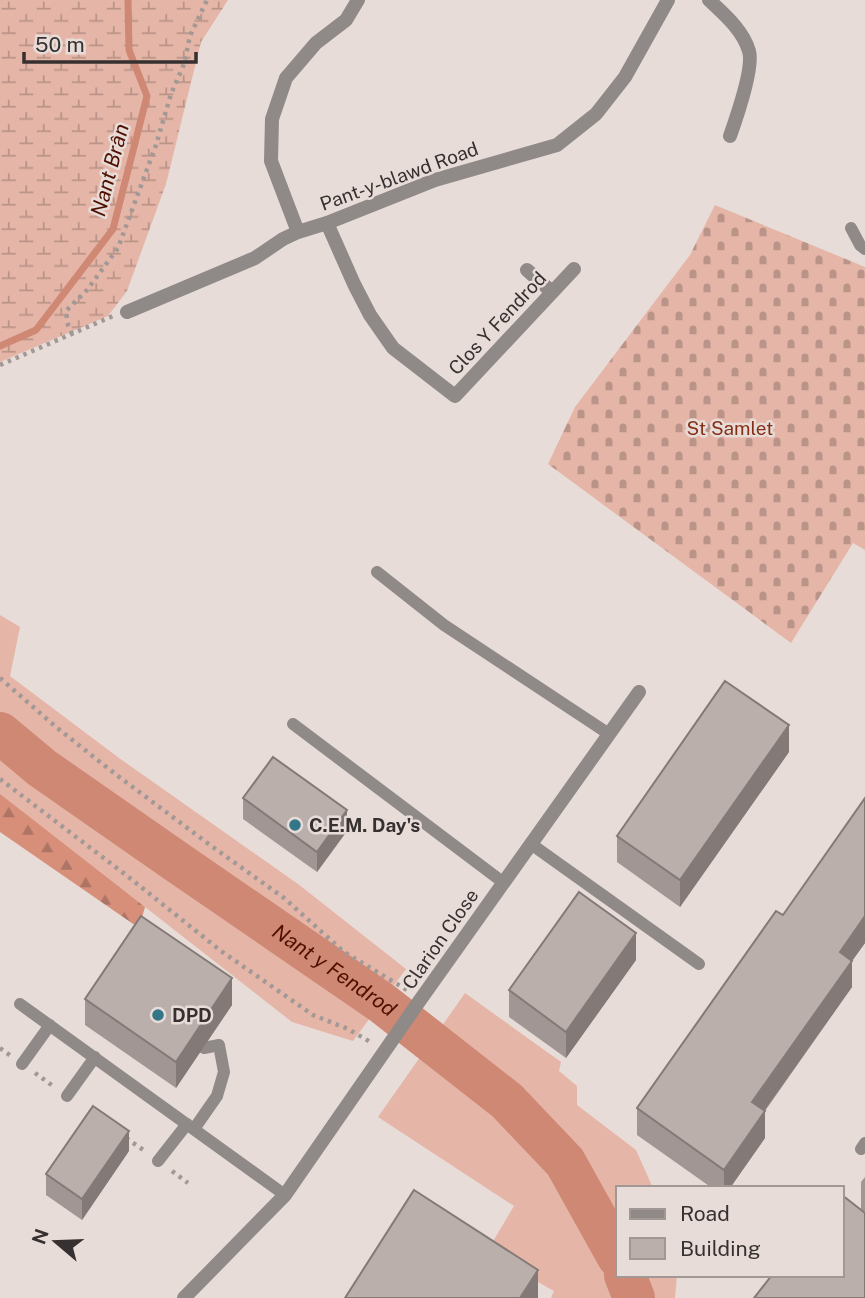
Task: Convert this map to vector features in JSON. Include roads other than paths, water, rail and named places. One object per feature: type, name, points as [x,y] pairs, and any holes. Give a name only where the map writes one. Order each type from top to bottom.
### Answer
[{"type":"street","points":[[298,232],[271,161],[272,119],[286,78],[316,43],[346,20],[358,0]]},
{"type":"street","name":"Pant-y-blawd Road","points":[[127,312],[254,258],[298,232],[435,180],[557,145],[596,114],[625,77],[668,0]]},
{"type":"street","points":[[709,0],[743,36],[751,54],[743,96],[730,136]]},
{"type":"street","name":"Clos Y Fendrod","points":[[327,223],[370,315],[393,348],[455,396],[574,269]]},
{"type":"street","points":[[527,270],[552,292]]},
{"type":"street","name":"Clarion Close","points":[[184,1298],[285,1195],[639,692]]},
{"type":"lane","points":[[851,228],[865,249]]},
{"type":"lane","points":[[377,572],[444,625],[609,734]]},
{"type":"lane","points":[[293,724],[504,883]]},
{"type":"lane","points":[[531,844],[699,964]]},
{"type":"lane","points":[[20,1004],[285,1195]]},
{"type":"lane","points":[[22,1064],[50,1025]]},
{"type":"lane","points":[[158,1161],[217,1096],[224,1072],[219,1045],[204,1048]]},
{"type":"lane","points":[[67,1096],[95,1057]]},
{"type":"waterway","name":"Nant Brân","points":[[0,346],[36,330],[113,229],[147,96],[129,50],[128,0]]},
{"type":"waterway","name":"Nant y Fendrod","points":[[0,733],[42,768],[382,1003],[507,1101],[565,1162],[616,1253]]},
{"type":"waterway","name":"Nant y Fendrod","points":[[626,1277],[634,1298]]},
{"type":"place","name":"C.E.M. Day's","points":[[295,825]]},
{"type":"place","name":"DPD","points":[[158,1015]]},
{"type":"park label","name":"St Samlet","points":[[730,428]]}]
